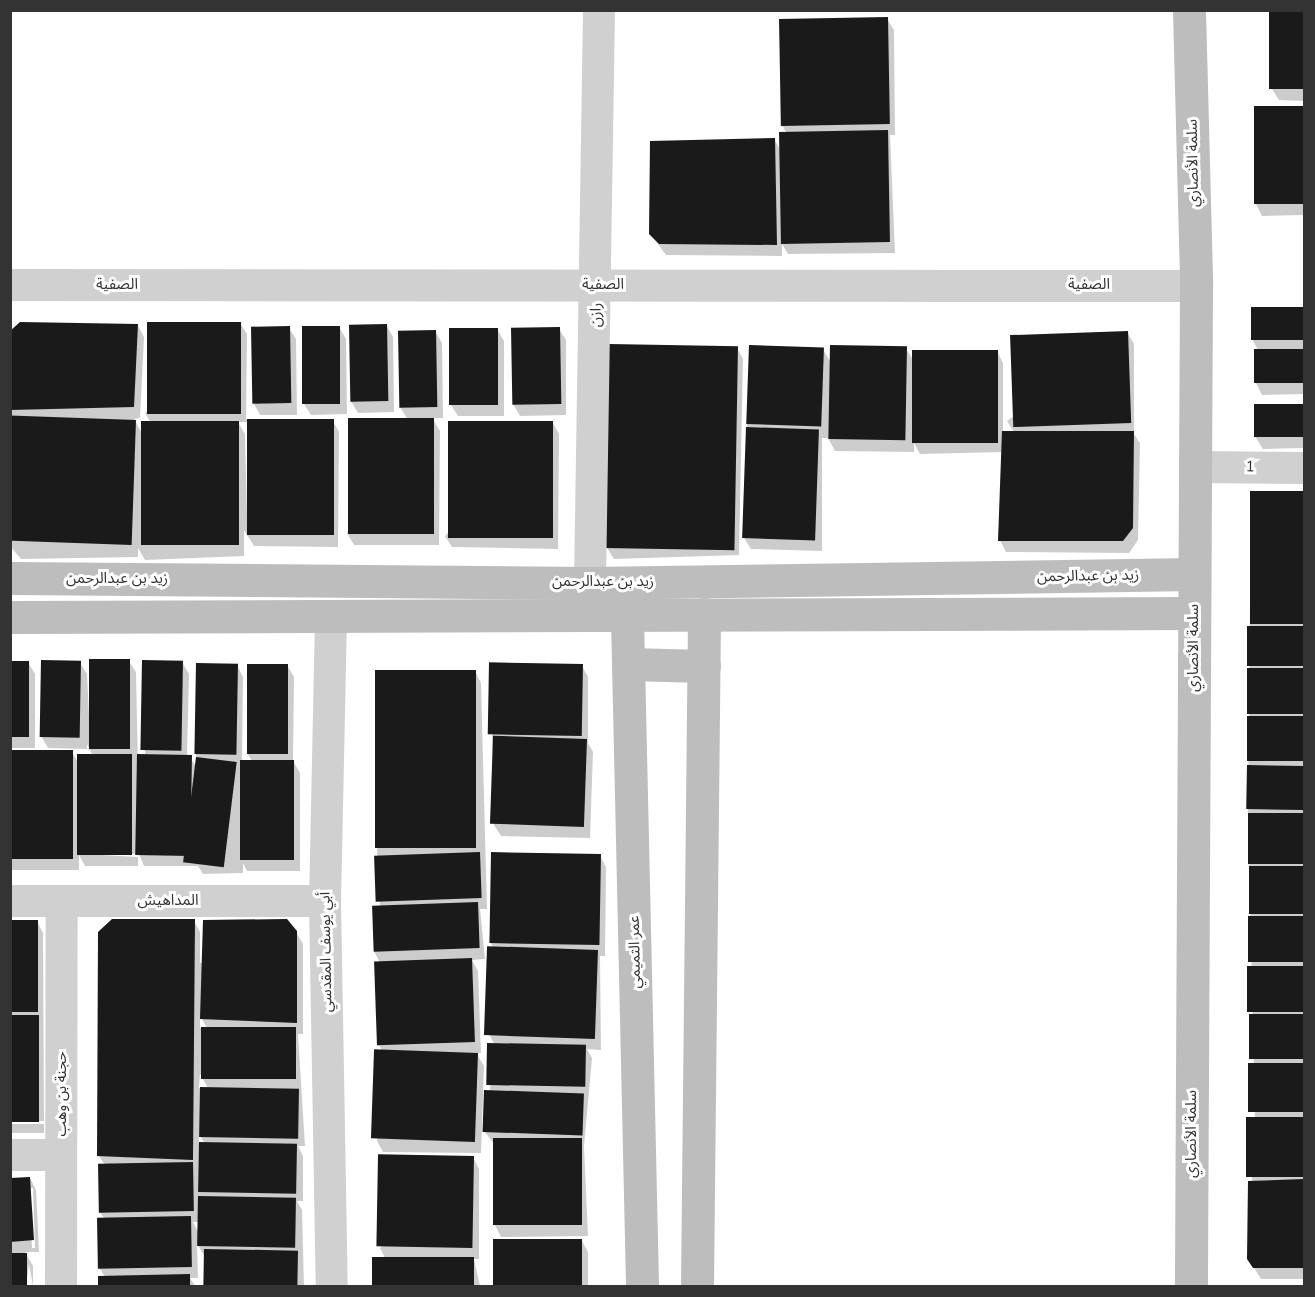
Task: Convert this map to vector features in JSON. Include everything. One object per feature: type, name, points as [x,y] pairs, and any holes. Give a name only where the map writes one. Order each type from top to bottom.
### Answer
[{"type":"street","name":"رازن","points":[[590,583],[597,285],[599,10]]},
{"type":"street","name":"سلمة الأنصاري","points":[[1189,10],[1196,285],[1191,1287]]},
{"type":"street","name":"الصفية","points":[[10,285],[1196,285]]},
{"type":"street","name":"1","points":[[1195,467],[1305,468]]},
{"type":"street","name":"زيد بن عبدالرحمن","points":[[10,578],[590,583],[1194,574]]},
{"type":"street","points":[[10,617],[627,618],[704,614],[1194,612]]},
{"type":"street","points":[[697,1287],[704,614]]},
{"type":"street","name":"أبي يوسف المقدسي","points":[[331,617],[325,901],[332,1287]]},
{"type":"street","name":"عمر التميمي","points":[[627,618],[642,1287]]},
{"type":"street","points":[[628,664],[704,666]]},
{"type":"street","name":"المداهيش","points":[[10,901],[325,901]]},
{"type":"street","name":"حجنة بن وهب","points":[[61,1287],[62,901]]},
{"type":"street","points":[[10,1155],[61,1155]]},
{"type":"building","points":[[1269,10],[1304,10],[1304,89],[1269,89]]},
{"type":"building","points":[[888,17],[890,124],[781,126],[779,19]]},
{"type":"building","points":[[1254,106],[1304,106],[1304,204],[1254,204]]},
{"type":"building","points":[[888,130],[890,242],[781,244],[779,132]]},
{"type":"building","points":[[775,138],[777,245],[659,244],[649,234],[650,141]]},
{"type":"building","points":[[1251,307],[1304,307],[1304,340],[1251,340]]},
{"type":"building","points":[[20,322],[138,324],[134,407],[10,410],[10,331]]},
{"type":"building","points":[[147,322],[241,322],[241,414],[147,414]]},
{"type":"building","points":[[387,324],[388,401],[350,402],[349,325]]},
{"type":"building","points":[[290,326],[291,403],[252,404],[251,327]]},
{"type":"building","points":[[302,326],[340,326],[340,404],[302,404]]},
{"type":"building","points":[[560,327],[561,404],[512,405],[511,328]]},
{"type":"building","points":[[449,328],[498,328],[498,405],[449,405]]},
{"type":"building","points":[[436,330],[437,407],[399,408],[398,331]]},
{"type":"building","points":[[1128,331],[1131,423],[1013,427],[1010,335]]},
{"type":"building","points":[[609,344],[738,346],[734,550],[605,548]]},
{"type":"building","points":[[749,345],[824,348],[821,427],[746,424]]},
{"type":"building","points":[[830,345],[907,346],[905,440],[828,439]]},
{"type":"building","points":[[1254,349],[1304,349],[1304,383],[1254,383]]},
{"type":"building","points":[[912,350],[998,350],[998,443],[912,443]]},
{"type":"building","points":[[1254,404],[1304,404],[1304,437],[1254,437]]},
{"type":"building","points":[[10,416],[136,420],[132,545],[10,541]]},
{"type":"building","points":[[348,418],[434,418],[434,534],[348,534]]},
{"type":"building","points":[[247,419],[334,419],[334,535],[247,535]]},
{"type":"building","points":[[141,421],[239,421],[239,545],[141,545]]},
{"type":"building","points":[[448,421],[553,421],[553,538],[448,538]]},
{"type":"building","points":[[746,427],[819,430],[815,540],[742,538]]},
{"type":"building","points":[[1002,431],[1134,431],[1133,528],[1123,541],[998,541]]},
{"type":"building","points":[[1250,491],[1304,491],[1304,624],[1250,624]]},
{"type":"building","points":[[1247,626],[1304,626],[1304,666],[1247,666]]},
{"type":"building","points":[[89,659],[130,659],[130,749],[89,749]]},
{"type":"building","points":[[41,660],[81,661],[80,738],[40,737]]},
{"type":"building","points":[[142,660],[183,661],[181,751],[140,750]]},
{"type":"building","points":[[10,661],[29,661],[29,737],[10,737]]},
{"type":"building","points":[[489,662],[583,664],[582,736],[488,734]]},
{"type":"building","points":[[196,663],[238,664],[236,755],[194,754]]},
{"type":"building","points":[[247,664],[288,664],[288,754],[247,754]]},
{"type":"building","points":[[1247,668],[1304,668],[1304,714],[1247,714]]},
{"type":"building","points":[[375,670],[476,670],[476,848],[375,848]]},
{"type":"building","points":[[1247,716],[1304,716],[1304,761],[1247,761]]},
{"type":"building","points":[[493,736],[587,739],[584,827],[490,824]]},
{"type":"building","points":[[10,750],[73,750],[73,859],[10,859]]},
{"type":"building","points":[[77,754],[132,754],[132,855],[77,855]]},
{"type":"building","points":[[137,754],[192,755],[190,856],[135,855]]},
{"type":"building","points":[[196,757],[237,762],[224,867],[183,862]]},
{"type":"building","points":[[240,760],[294,760],[294,860],[240,860]]},
{"type":"building","points":[[1247,765],[1304,766],[1303,810],[1246,809]]},
{"type":"building","points":[[1248,813],[1304,813],[1304,864],[1248,864]]},
{"type":"building","points":[[480,852],[482,898],[376,902],[374,856]]},
{"type":"building","points":[[491,852],[601,854],[599,945],[489,943]]},
{"type":"building","points":[[1249,866],[1304,866],[1304,914],[1249,914]]},
{"type":"building","points":[[478,902],[480,948],[374,952],[372,906]]},
{"type":"building","points":[[1248,916],[1304,916],[1304,962],[1248,962]]},
{"type":"building","points":[[112,919],[195,919],[193,1160],[97,1156],[98,932]]},
{"type":"building","points":[[287,919],[297,931],[297,1023],[200,1019],[203,920]]},
{"type":"building","points":[[10,920],[38,920],[38,1012],[10,1012]]},
{"type":"building","points":[[487,946],[598,950],[595,1039],[484,1035]]},
{"type":"building","points":[[472,958],[475,1042],[377,1045],[374,961]]},
{"type":"building","points":[[1247,966],[1304,966],[1304,1012],[1247,1012]]},
{"type":"building","points":[[1249,1014],[1304,1014],[1304,1059],[1249,1059]]},
{"type":"building","points":[[10,1015],[39,1015],[39,1122],[10,1122]]},
{"type":"building","points":[[201,1027],[296,1027],[296,1079],[201,1079]]},
{"type":"building","points":[[487,1043],[586,1045],[585,1087],[486,1085]]},
{"type":"building","points":[[374,1049],[478,1053],[475,1142],[371,1138]]},
{"type":"building","points":[[1248,1063],[1304,1063],[1304,1112],[1248,1112]]},
{"type":"building","points":[[200,1087],[299,1089],[298,1139],[199,1137]]},
{"type":"building","points":[[484,1090],[584,1093],[582,1135],[483,1132]]},
{"type":"building","points":[[1246,1117],[1304,1117],[1304,1177],[1246,1177]]},
{"type":"building","points":[[493,1138],[582,1138],[582,1225],[493,1225]]},
{"type":"building","points":[[199,1142],[297,1144],[296,1194],[198,1192]]},
{"type":"building","points":[[378,1154],[474,1156],[472,1248],[376,1246]]},
{"type":"building","points":[[193,1162],[194,1211],[99,1213],[98,1164]]},
{"type":"building","points":[[30,1177],[34,1240],[10,1242],[10,1178]]},
{"type":"building","points":[[1304,1179],[1304,1268],[1253,1268],[1247,1259],[1248,1181]]},
{"type":"building","points":[[198,1196],[296,1198],[295,1248],[197,1246]]},
{"type":"building","points":[[191,1216],[192,1267],[98,1269],[97,1218]]},
{"type":"building","points":[[493,1239],[582,1239],[582,1286],[493,1286]]},
{"type":"building","points":[[204,1249],[298,1251],[297,1286],[203,1286]]},
{"type":"building","points":[[10,1253],[27,1253],[27,1286],[10,1286]]},
{"type":"building","points":[[372,1257],[474,1257],[474,1286],[372,1286]]},
{"type":"building","points":[[190,1274],[190,1286],[98,1286],[98,1276]]}]
